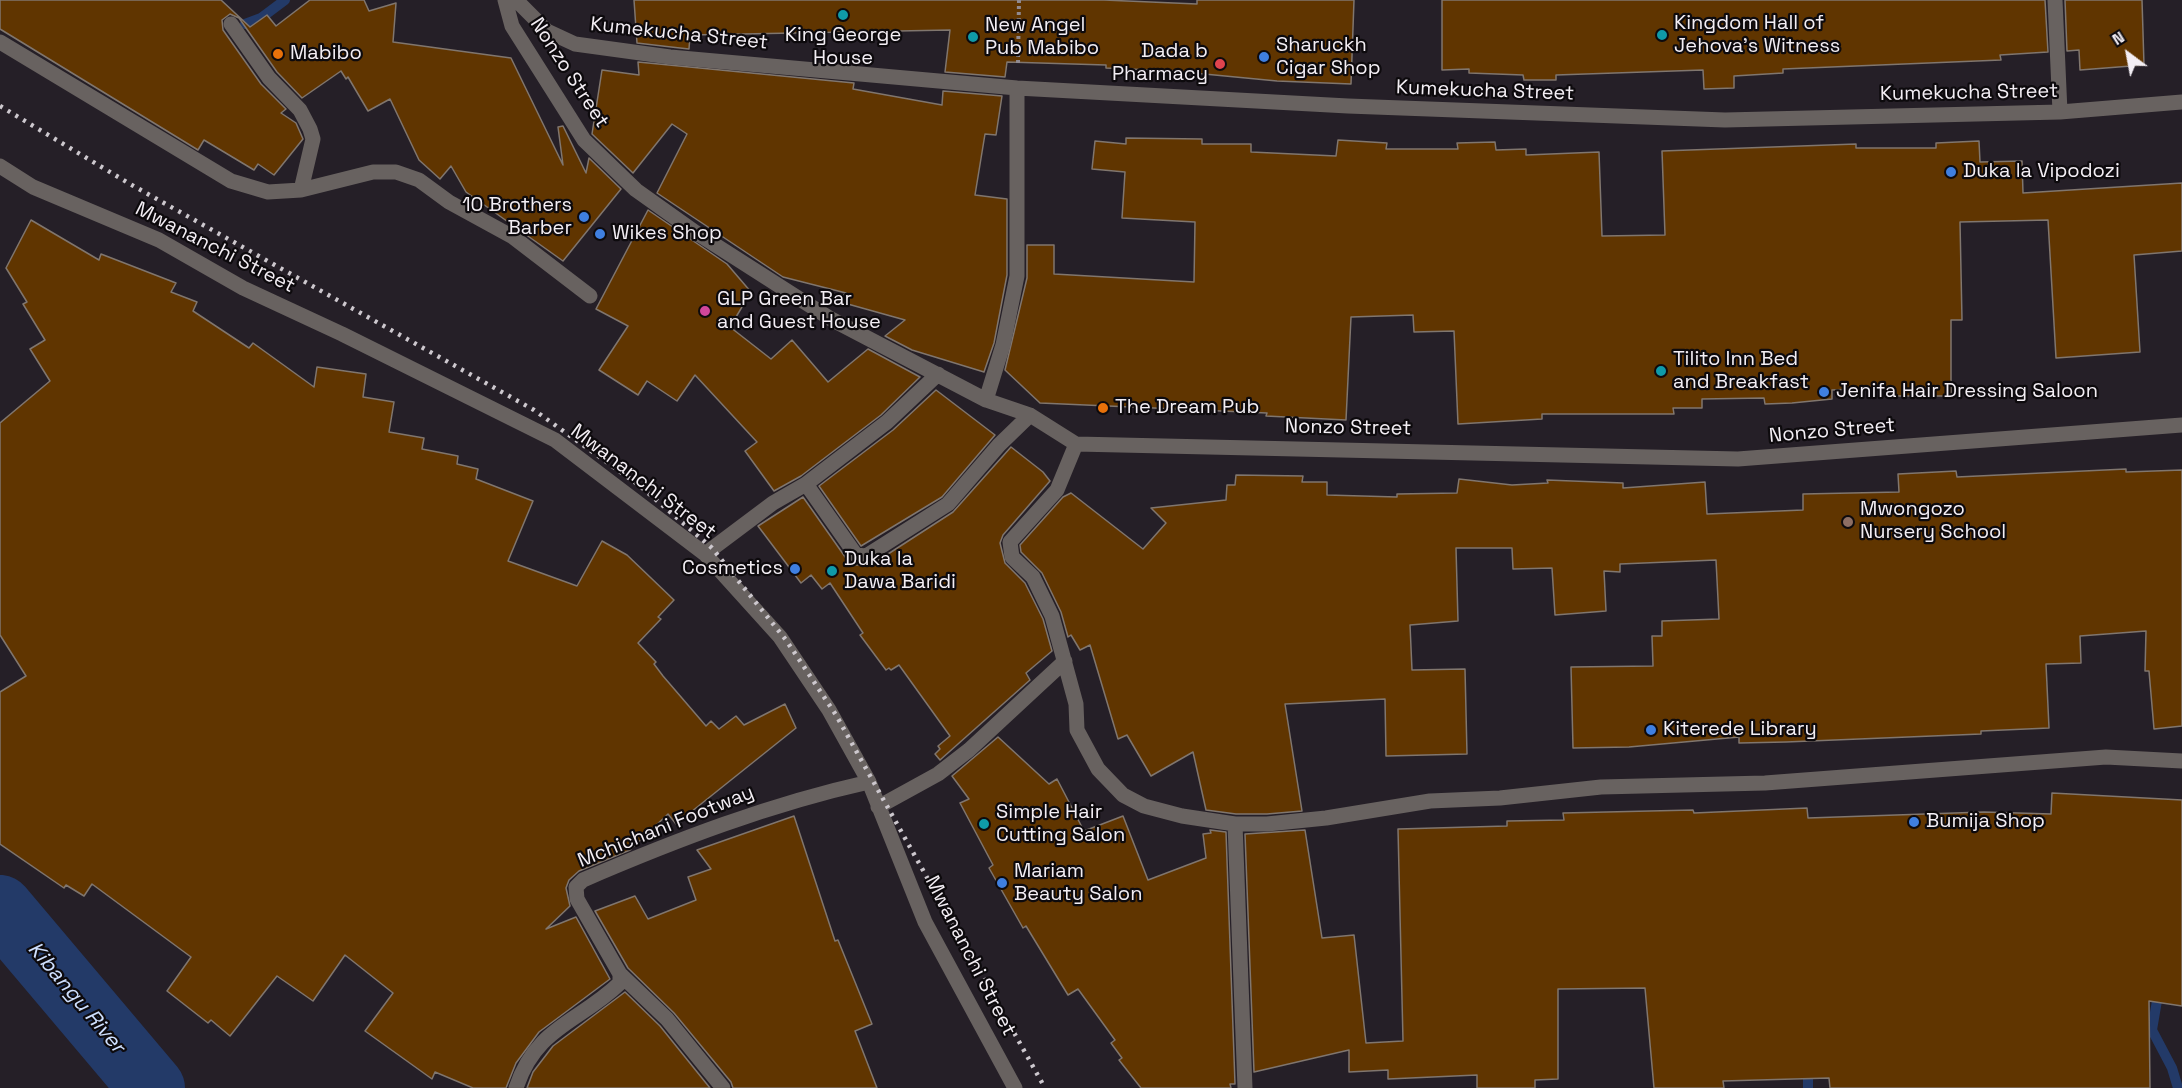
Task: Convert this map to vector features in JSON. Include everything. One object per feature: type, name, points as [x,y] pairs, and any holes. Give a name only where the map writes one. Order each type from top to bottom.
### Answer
[{"type":"street","name":"Nonzo Street","points":[[505,0],[512,26],[584,140],[636,190],[694,232],[831,319],[986,400],[1030,415],[1076,444],[1738,459],[2182,425]]},
{"type":"street","name":"Kumekucha Street","points":[[516,0],[547,31],[575,44],[670,57],[1017,88],[1360,106],[1725,120],[2060,112],[2182,102]]},
{"type":"street","points":[[2055,0],[2060,112]]},
{"type":"street","points":[[231,24],[269,78],[300,110],[310,129],[314,139],[301,190]]},
{"type":"street","points":[[0,42],[231,181],[268,192],[301,190],[373,172],[396,172],[419,180],[449,202],[513,237],[590,296]]},
{"type":"street","points":[[986,400],[1003,345],[1017,276],[1017,88]]},
{"type":"street","name":"Mwananchi Street","points":[[0,166],[33,187],[159,240],[243,288],[342,334],[555,440],[705,554],[780,637],[829,711],[869,782],[925,922],[1015,1088]]},
{"type":"street","points":[[705,554],[773,503],[806,484],[887,422],[938,374]]},
{"type":"street","points":[[806,484],[843,540],[856,555],[866,556],[948,504],[999,445],[1030,415]]},
{"type":"street","points":[[1076,444],[1057,490],[1009,545],[1012,557],[1040,588],[1052,616],[1076,704],[1077,730],[1084,746],[1098,769],[1123,795],[1144,806],[1182,816],[1234,824],[1326,818],[1430,801],[1500,798],[1600,787],[1765,783],[2106,757],[2182,761]]},
{"type":"street","points":[[878,807],[938,774],[969,750],[1065,661]]},
{"type":"street","name":"Mchichani Footway","points":[[723,1088],[667,1019],[620,974],[577,899],[576,887],[583,880],[750,815],[806,796],[869,782]]},
{"type":"street","points":[[1234,824],[1245,1088]]},
{"type":"street","points":[[516,1088],[528,1059],[541,1042],[613,990],[620,983],[620,974]]},
{"type":"path","points":[[1017,88],[1019,0]]},
{"type":"building","points":[[0,0],[221,0],[250,27],[267,15],[276,26],[310,0],[364,0],[369,11],[396,3],[393,42],[511,58],[563,165],[558,127],[563,126],[586,173],[589,158],[621,189],[563,261],[466,192],[451,166],[440,179],[419,160],[390,99],[368,111],[348,77],[346,79],[341,71],[302,98],[277,72],[239,18],[230,14],[222,20],[223,30],[261,84],[286,109],[281,113],[296,123],[303,139],[274,175],[258,164],[254,170],[204,140],[198,150],[0,29]]},
{"type":"building","points":[[634,0],[1104,0],[1197,4],[1197,0],[1354,0],[1351,84],[1277,81],[1173,71],[1106,68],[1106,65],[1007,62],[1005,77],[945,72],[950,30],[690,35],[689,49],[671,47],[637,43]]},
{"type":"building","points":[[1442,0],[2045,0],[2048,52],[2000,55],[2001,60],[1783,69],[1783,73],[1734,76],[1734,88],[1704,89],[1703,70],[1556,75],[1556,80],[1524,80],[1523,75],[1469,73],[1469,69],[1442,70]]},
{"type":"building","points":[[2065,0],[2142,0],[2144,65],[2080,70],[2079,50],[2067,51]]},
{"type":"building","points":[[638,62],[854,83],[853,89],[942,105],[943,91],[1002,96],[996,135],[985,134],[975,195],[1007,199],[1007,275],[994,343],[984,372],[912,350],[885,336],[905,320],[837,301],[846,293],[783,277],[657,193],[687,134],[672,124],[633,173],[592,134],[602,70],[639,75]]},
{"type":"building","points":[[1126,138],[1202,139],[1202,144],[1251,144],[1251,152],[1336,156],[1338,140],[1387,143],[1386,149],[1458,149],[1457,143],[1495,142],[1496,150],[1526,149],[1526,155],[1599,152],[1602,236],[1665,235],[1662,151],[1856,144],[1856,148],[1936,148],[1936,143],[1979,141],[1980,162],[2022,161],[2023,193],[2182,183],[2182,251],[2134,255],[2140,352],[2056,358],[2048,220],[1960,222],[1962,320],[1951,320],[1951,396],[1894,396],[1894,387],[1832,390],[1832,399],[1792,403],[1765,404],[1764,398],[1702,399],[1702,408],[1673,408],[1674,414],[1542,414],[1542,419],[1458,424],[1454,331],[1414,332],[1413,315],[1351,317],[1346,420],[1266,416],[1267,413],[1040,403],[1005,370],[1027,278],[1027,245],[1054,245],[1054,274],[1194,282],[1195,222],[1122,218],[1125,172],[1092,169],[1095,141],[1126,144]]},
{"type":"building","points":[[648,210],[727,264],[751,292],[730,327],[771,359],[792,340],[828,382],[868,349],[920,377],[881,415],[801,476],[774,491],[745,451],[757,442],[695,375],[677,401],[647,381],[638,395],[599,370],[628,326],[596,309]]},
{"type":"building","points":[[31,220],[99,260],[101,254],[176,283],[171,292],[197,302],[193,311],[249,348],[253,343],[314,387],[317,367],[366,374],[363,397],[394,402],[389,432],[424,438],[422,449],[458,456],[457,464],[478,469],[476,479],[533,501],[508,561],[577,586],[602,541],[627,555],[674,600],[658,617],[661,619],[638,643],[656,662],[654,664],[663,676],[706,726],[711,721],[719,729],[736,716],[744,725],[785,704],[796,728],[676,824],[668,814],[630,850],[579,871],[569,880],[566,888],[570,906],[546,929],[576,917],[610,979],[539,1032],[516,1063],[506,1088],[473,1088],[435,1072],[432,1079],[365,1031],[393,993],[345,955],[313,1001],[277,976],[230,1036],[211,1020],[208,1023],[167,991],[191,957],[92,884],[84,896],[66,885],[64,888],[0,844],[0,692],[26,676],[0,635],[0,423],[50,381],[30,349],[45,340],[23,304],[27,302],[6,268]]},
{"type":"building","points":[[936,390],[995,435],[942,497],[861,546],[819,486],[893,430]]},
{"type":"building","points":[[1011,447],[1043,472],[1050,481],[1003,535],[1000,543],[1005,563],[1025,583],[1043,619],[1052,651],[1026,673],[1030,680],[940,760],[935,754],[940,749],[938,746],[950,736],[899,665],[886,670],[860,635],[863,633],[830,583],[822,589],[811,575],[801,583],[758,526],[803,497],[848,561],[855,565],[871,565],[953,512]]},
{"type":"building","points":[[2126,469],[2126,472],[2182,470],[2182,726],[2154,729],[2149,671],[2145,671],[2146,631],[2080,636],[2081,663],[2046,664],[2049,728],[1981,731],[1981,734],[1786,742],[1739,743],[1739,737],[1629,747],[1573,748],[1571,667],[1653,666],[1652,636],[1662,636],[1662,621],[1719,619],[1716,560],[1620,564],[1620,572],[1604,571],[1606,611],[1555,615],[1552,568],[1513,569],[1512,548],[1456,548],[1458,621],[1410,625],[1412,670],[1465,669],[1467,754],[1386,756],[1385,699],[1285,704],[1302,811],[1267,814],[1236,814],[1206,810],[1193,752],[1151,776],[1127,735],[1118,739],[1090,645],[1080,650],[1071,635],[1068,637],[1061,612],[1042,573],[1021,552],[1020,545],[1063,497],[1071,493],[1143,549],[1166,523],[1151,508],[1226,500],[1227,485],[1235,485],[1236,475],[1303,476],[1302,482],[1327,482],[1327,495],[1397,497],[1397,494],[1457,493],[1459,479],[1512,485],[1548,483],[1547,480],[1623,483],[1623,488],[1705,482],[1707,514],[1803,510],[1803,494],[1899,492],[1898,474],[1956,471],[1957,477]]},
{"type":"building","points":[[998,737],[1049,784],[1057,779],[1084,831],[1123,816],[1148,880],[1206,858],[1203,834],[1211,833],[1210,830],[1226,832],[1235,1084],[1230,1084],[1231,1088],[1141,1088],[1119,1060],[1122,1058],[1111,1043],[1115,1040],[1078,989],[1068,995],[1026,926],[1023,928],[989,868],[993,865],[960,803],[969,799],[952,776]]},
{"type":"building","points":[[2052,793],[2182,800],[2182,1006],[2149,1001],[2150,1088],[1830,1088],[1829,1078],[1723,1081],[1724,1088],[1654,1088],[1645,988],[1558,989],[1558,1079],[1535,1080],[1535,1088],[1477,1088],[1477,1075],[1388,1079],[1388,1070],[1349,1072],[1349,1050],[1254,1072],[1245,834],[1305,830],[1322,938],[1354,935],[1366,1043],[1403,1041],[1398,829],[1507,826],[1507,821],[1564,820],[1563,813],[1693,810],[1694,813],[1807,808],[1808,818],[1984,812],[2051,814]]},
{"type":"building","points":[[794,816],[835,941],[838,940],[872,1024],[855,1031],[877,1088],[733,1088],[731,1082],[674,1013],[628,968],[595,911],[635,896],[648,919],[696,900],[688,877],[711,869],[697,850]]},
{"type":"building","points":[[625,992],[660,1026],[710,1088],[527,1088],[533,1072],[553,1046]]},
{"type":"waterway","points":[[245,24],[261,18],[285,0]]},
{"type":"waterway","name":"Kibangu River","points":[[0,908],[152,1088]]},
{"type":"waterway","points":[[2159,989],[2152,1030],[2172,1068],[2178,1088]]},
{"type":"waterway","points":[[1808,1064],[1808,1088]]},
{"type":"railway","points":[[0,106],[130,184],[534,410],[640,486],[712,548],[786,640],[836,715],[1045,1088]]},
{"type":"place","name":"King George House","points":[[843,15]]},
{"type":"place","name":"Kingdom Hall of Jehova's Witness","points":[[1662,35]]},
{"type":"place","name":"New Angel Pub Mabibo","points":[[973,37]]},
{"type":"place","name":"Mabibo","points":[[278,54]]},
{"type":"place","name":"Sharuckh Cigar Shop","points":[[1264,57]]},
{"type":"place","name":"Dada b Pharmacy","points":[[1220,64]]},
{"type":"place","name":"Duka la Vipodozi","points":[[1951,172]]},
{"type":"place","name":"10 Brothers Barber","points":[[584,217]]},
{"type":"place","name":"Wikes Shop","points":[[600,234]]},
{"type":"place","name":"GLP Green Bar and Guest House","points":[[705,311]]},
{"type":"place","name":"Tilito Inn Bed and Breakfast","points":[[1661,371]]},
{"type":"place","name":"Jenifa Hair Dressing Saloon","points":[[1824,392]]},
{"type":"place","name":"The Dream Pub","points":[[1103,408]]},
{"type":"place","name":"Mwongozo Nursery School","points":[[1848,522]]},
{"type":"place","name":"Cosmetics","points":[[795,569]]},
{"type":"place","name":"Duka la Dawa Baridi","points":[[832,571]]},
{"type":"place","name":"Kiterede Library","points":[[1651,730]]},
{"type":"place","name":"Bumija Shop","points":[[1914,822]]},
{"type":"place","name":"Simple Hair Cutting Salon","points":[[984,824]]},
{"type":"place","name":"Mariam Beauty Salon","points":[[1002,883]]}]
